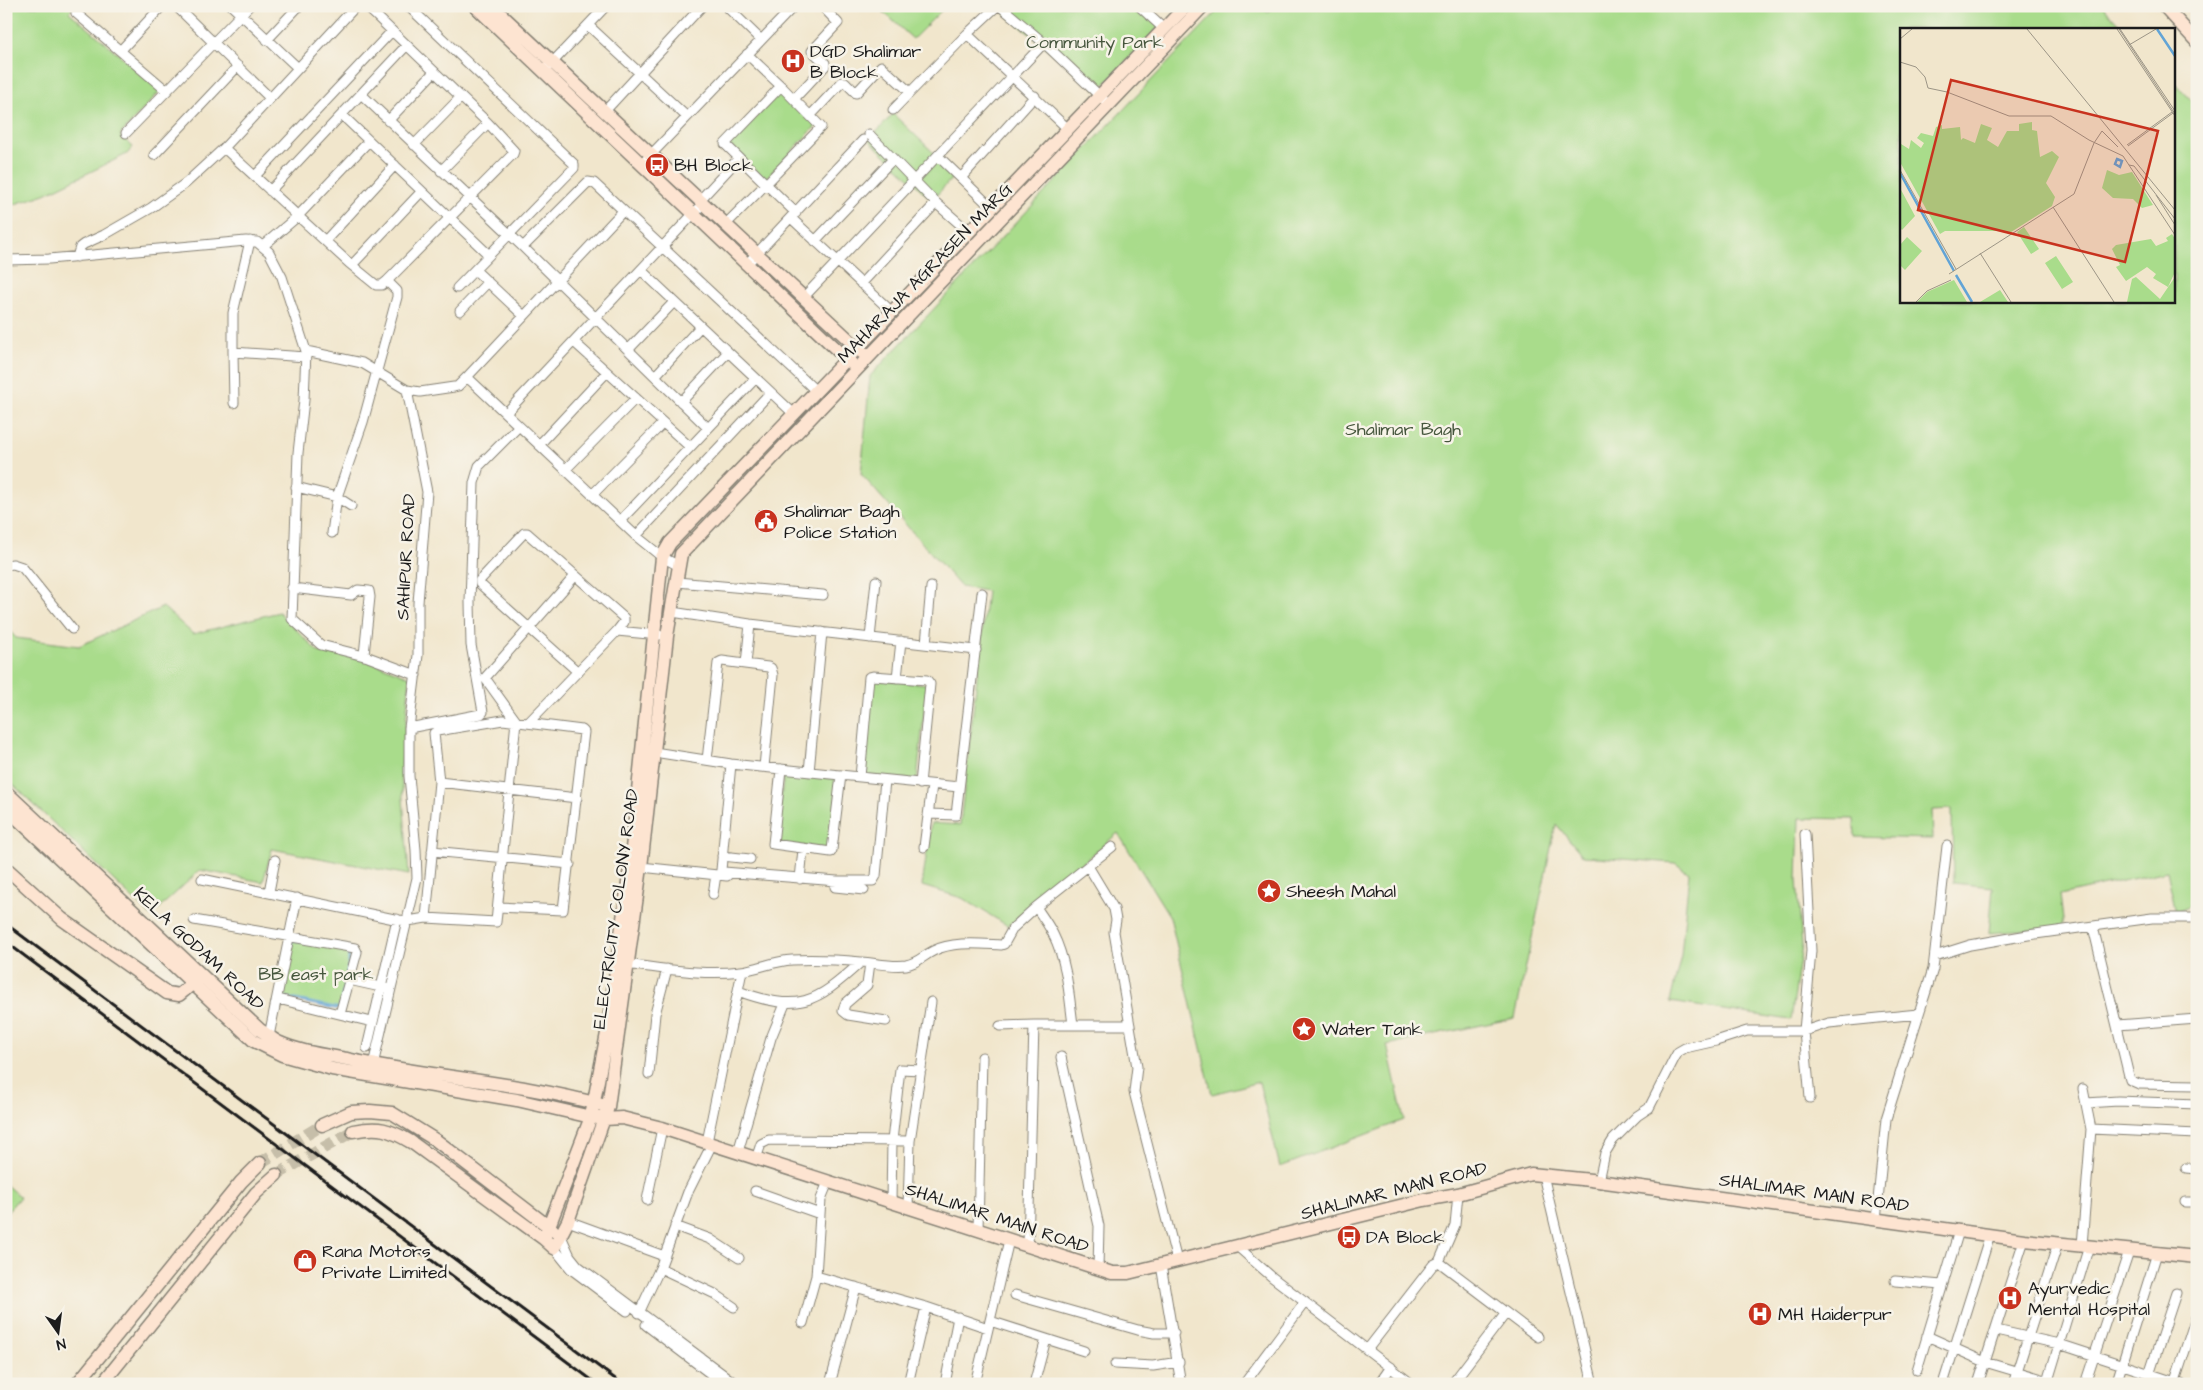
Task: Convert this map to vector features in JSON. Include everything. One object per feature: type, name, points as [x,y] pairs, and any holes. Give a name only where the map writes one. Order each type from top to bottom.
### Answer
[{"type":"street","points":[[79,6],[76,13],[167,90]]},
{"type":"street","points":[[121,50],[162,6]]},
{"type":"street","points":[[176,6],[270,98]]},
{"type":"street","points":[[232,6],[298,68]]},
{"type":"street","points":[[126,133],[249,6]]},
{"type":"street","points":[[267,40],[299,6]]},
{"type":"street","points":[[77,257],[80,247],[84,244],[104,235],[151,208],[186,183],[224,148],[356,6]]},
{"type":"street","points":[[224,148],[352,265],[378,286],[388,281],[514,153],[513,149],[488,124],[366,6]]},
{"type":"street","points":[[408,6],[574,164],[574,168],[457,288]]},
{"type":"street","points":[[475,6],[604,112],[646,160]]},
{"type":"street","points":[[548,67],[606,6]]},
{"type":"street","points":[[604,112],[702,6]]},
{"type":"street","points":[[726,6],[761,40]]},
{"type":"street","points":[[794,99],[824,66],[824,63],[812,52],[838,23],[822,6]]},
{"type":"street","points":[[893,110],[967,34],[999,6],[1044,43],[1104,100]]},
{"type":"street","points":[[1139,6],[1164,29]]},
{"type":"street","name":"MAHARAJA AGRASEN MARG","points":[[678,566],[682,554],[987,233],[1186,6]]},
{"type":"street","name":"MAHARAJA AGRASEN MARG","points":[[662,557],[670,543],[1068,128],[1104,100],[1203,6]]},
{"type":"street","points":[[2164,6],[2197,42]]},
{"type":"street","points":[[498,8],[548,67],[646,160],[699,206],[725,225],[868,358]]},
{"type":"street","points":[[646,160],[761,40],[788,8]]},
{"type":"street","points":[[588,25],[687,117]]},
{"type":"street","points":[[255,176],[392,32]]},
{"type":"street","points":[[967,34],[1068,128]]},
{"type":"street","points":[[804,298],[1044,43]]},
{"type":"street","points":[[270,191],[406,45]]},
{"type":"street","points":[[725,225],[820,128],[820,125],[811,115],[747,54]]},
{"type":"street","points":[[154,155],[238,66]]},
{"type":"street","points":[[811,115],[842,82],[845,82],[856,92],[881,66],[910,92]]},
{"type":"street","points":[[388,121],[434,72]]},
{"type":"street","points":[[781,86],[725,143],[726,146],[766,184],[815,241],[892,312]]},
{"type":"street","points":[[361,94],[523,247],[708,428]]},
{"type":"street","points":[[961,178],[1035,96]]},
{"type":"street","points":[[414,145],[460,97]]},
{"type":"street","points":[[342,115],[489,255]]},
{"type":"street","points":[[441,170],[488,124]]},
{"type":"street","points":[[747,264],[866,137],[894,159],[936,203],[972,228],[987,233]]},
{"type":"street","points":[[263,246],[298,216],[369,141]]},
{"type":"street","points":[[938,156],[992,208]]},
{"type":"street","points":[[506,413],[641,270],[699,206],[739,158]]},
{"type":"street","points":[[815,241],[894,159]]},
{"type":"street","points":[[325,241],[395,166]]},
{"type":"street","points":[[523,247],[588,182],[594,183],[816,391]]},
{"type":"street","points":[[352,265],[422,191]]},
{"type":"street","points":[[861,284],[936,203]]},
{"type":"street","points":[[699,206],[747,264],[857,370]]},
{"type":"street","points":[[232,352],[306,354],[362,363],[407,390],[420,392],[458,386],[623,211]]},
{"type":"street","points":[[234,403],[233,313],[250,241]]},
{"type":"street","points":[[6,260],[77,257],[250,241],[257,242],[269,252],[282,277],[306,354],[296,487],[291,614],[294,622],[321,645],[364,655],[416,675]]},
{"type":"street","points":[[475,270],[524,316]]},
{"type":"street","points":[[641,270],[700,328],[794,414]]},
{"type":"street","points":[[332,533],[337,497],[363,422],[397,297],[397,290],[388,281]]},
{"type":"street","points":[[460,310],[488,282]]},
{"type":"street","points":[[628,350],[674,302]]},
{"type":"street","points":[[655,376],[700,328]]},
{"type":"street","points":[[574,342],[690,447]]},
{"type":"street","points":[[681,402],[728,353]]},
{"type":"street","points":[[538,445],[607,372]]},
{"type":"street","points":[[467,376],[636,536],[662,557],[678,566]]},
{"type":"street","points":[[620,521],[755,379]]},
{"type":"street","name":"SAHIPUR ROAD","points":[[373,1065],[417,878],[410,776],[409,728],[416,675],[418,603],[427,492],[407,390]]},
{"type":"street","points":[[636,536],[770,393]]},
{"type":"street","points":[[565,470],[636,398]]},
{"type":"street","points":[[593,494],[663,422]]},
{"type":"street","points":[[409,728],[481,714],[483,712],[471,645],[470,602],[474,484],[479,466],[519,426]]},
{"type":"street","points":[[741,469],[752,480]]},
{"type":"street","points":[[296,487],[337,497],[351,506]]},
{"type":"street","points":[[528,723],[578,672],[617,631],[624,622],[624,618],[525,532],[480,580],[481,586],[578,672]]},
{"type":"street","name":"ELECTRICITY COLONY ROAD","points":[[554,1248],[568,1221],[606,1113],[662,557]]},
{"type":"street","points":[[6,565],[13,564],[22,567],[72,630]]},
{"type":"street","name":"ELECTRICITY COLONY ROAD","points":[[544,1238],[591,1117],[622,964],[641,867],[667,636],[678,566]]},
{"type":"street","points":[[202,878],[408,921],[426,918],[496,922],[516,721],[485,678],[575,576]]},
{"type":"street","points":[[870,638],[876,581]]},
{"type":"street","points":[[677,582],[824,595]]},
{"type":"street","points":[[926,644],[931,587]]},
{"type":"street","points":[[292,588],[351,595],[358,590],[369,591],[364,655]]},
{"type":"street","points":[[929,814],[955,815],[982,593]]},
{"type":"street","points":[[672,612],[750,624],[976,650]]},
{"type":"street","points":[[746,664],[750,624]]},
{"type":"street","points":[[617,631],[667,636]]},
{"type":"street","points":[[809,772],[822,632]]},
{"type":"street","points":[[897,678],[901,641]]},
{"type":"street","points":[[707,760],[718,663],[746,664],[768,667],[773,672],[764,767]]},
{"type":"street","points":[[860,777],[869,677],[927,680],[930,682],[920,784]]},
{"type":"street","points":[[426,918],[438,782],[435,732],[498,721],[516,721],[584,731],[570,864],[562,911],[498,906]]},
{"type":"street","points":[[654,752],[731,764],[959,787]]},
{"type":"street","points":[[731,764],[722,856],[721,870],[723,872],[837,882],[873,881],[876,876],[885,780]]},
{"type":"street","points":[[781,769],[773,844],[803,849],[832,851],[841,775]]},
{"type":"street","points":[[438,782],[577,798]]},
{"type":"street","points":[[924,847],[932,785]]},
{"type":"street","name":"KELA GODAM ROAD","points":[[6,792],[197,979]]},
{"type":"street","name":"KELA GODAM ROAD","points":[[6,808],[282,1055],[332,1069],[517,1100],[591,1117],[606,1113]]},
{"type":"street","points":[[1805,834],[1811,951],[1804,1031],[1810,1098]]},
{"type":"street","points":[[622,964],[708,973],[742,971],[772,962],[791,960],[908,965],[919,961],[933,952],[950,946],[972,944],[1000,945],[1004,944],[1013,928],[1036,907],[1112,846]]},
{"type":"street","points":[[1876,1220],[1886,1119],[1933,969],[1947,846]]},
{"type":"street","points":[[800,879],[803,849]]},
{"type":"street","points":[[432,852],[570,864]]},
{"type":"street","points":[[722,856],[750,859]]},
{"type":"street","points":[[269,892],[276,860]]},
{"type":"street","points":[[1088,866],[1114,909],[1116,920],[1114,932],[1137,1067],[1134,1092],[1177,1261]]},
{"type":"street","points":[[641,867],[864,890]]},
{"type":"street","points":[[6,868],[62,919],[152,984],[174,996],[179,995],[197,979]]},
{"type":"street","points":[[713,894],[716,875]]},
{"type":"street","points":[[261,1036],[278,999],[297,898]]},
{"type":"street","points":[[1036,907],[1060,950],[1066,971],[1073,1025]]},
{"type":"street","points":[[1934,956],[1977,943],[2152,918],[2197,918]]},
{"type":"street","points":[[367,1048],[397,919]]},
{"type":"street","points":[[194,920],[355,948],[357,952],[340,1014]]},
{"type":"street","points":[[2093,927],[2130,1080],[2139,1084],[2197,1085]]},
{"type":"street","points":[[738,991],[766,1001],[785,1004],[802,1002],[818,997],[834,987],[866,962]]},
{"type":"street","points":[[866,962],[866,987],[845,1004],[843,1011],[848,1015],[886,1021]]},
{"type":"street","points":[[649,1074],[656,1014],[667,970]]},
{"type":"street","points":[[639,1313],[660,1268],[688,1192],[710,1143],[742,971]]},
{"type":"street","points":[[349,980],[391,989]]},
{"type":"street","points":[[278,999],[372,1022]]},
{"type":"street","points":[[908,1208],[910,1141],[931,1002]]},
{"type":"street","points":[[738,1152],[771,1038],[785,1004]]},
{"type":"street","points":[[1600,1181],[1605,1152],[1613,1140],[1637,1116],[1649,1108],[1678,1052],[1685,1048],[1747,1031],[1804,1031],[1829,1023],[1918,1014]]},
{"type":"street","points":[[2118,1025],[2197,1019]]},
{"type":"street","points":[[1028,1246],[1034,1025]]},
{"type":"street","points":[[1000,1026],[1130,1025]]},
{"type":"street","name":"KELA GODAM ROAD","points":[[261,1036],[326,1056],[544,1092],[594,1103],[606,1113]]},
{"type":"street","points":[[978,1230],[982,1057]]},
{"type":"street","points":[[1061,1057],[1099,1226],[1098,1269]]},
{"type":"street","points":[[891,1202],[892,1141],[900,1069],[921,1070]]},
{"type":"street","points":[[2048,1382],[2086,1246],[2091,1129],[2083,1089]]},
{"type":"street","points":[[2086,1103],[2118,1101],[2197,1104]]},
{"type":"street","points":[[322,1125],[351,1112],[392,1113],[437,1141],[549,1225],[561,1236],[570,1256],[578,1266],[736,1384]]},
{"type":"street","name":"SHALIMAR MAIN ROAD","points":[[606,1113],[710,1143],[1112,1273],[1128,1273],[1424,1200],[1458,1194],[1531,1174],[1600,1181],[2024,1240],[2197,1257]]},
{"type":"street","points":[[353,1131],[372,1127],[390,1130],[411,1142],[544,1238],[571,1269],[724,1384]]},
{"type":"street","points":[[647,1200],[662,1128]]},
{"type":"street","points":[[2091,1129],[2197,1134]]},
{"type":"street","points":[[756,1159],[761,1144],[769,1140],[910,1141]]},
{"type":"street","points":[[77,1384],[241,1182],[260,1164]]},
{"type":"street","points":[[2186,1168],[2197,1169]]},
{"type":"street","points":[[102,1384],[256,1193],[276,1175]]},
{"type":"street","points":[[1543,1175],[1593,1384]]},
{"type":"street","points":[[803,1324],[816,1276],[821,1199],[828,1182]]},
{"type":"street","points":[[755,1191],[820,1214]]},
{"type":"street","points":[[1367,1350],[1433,1265],[1439,1262],[1455,1226],[1458,1194]]},
{"type":"street","points":[[2185,1202],[2197,1202]]},
{"type":"street","points":[[568,1221],[664,1256]]},
{"type":"street","points":[[675,1226],[710,1239],[739,1258]]},
{"type":"street","points":[[1917,1370],[1959,1231]]},
{"type":"street","points":[[1943,1384],[1990,1235]]},
{"type":"street","points":[[975,1384],[1009,1240]]},
{"type":"street","points":[[1978,1384],[2024,1240]]},
{"type":"street","points":[[2013,1384],[2058,1243]]},
{"type":"street","points":[[1238,1247],[1272,1277],[1412,1384]]},
{"type":"street","points":[[2086,1384],[2129,1250]]},
{"type":"street","points":[[2116,1384],[2157,1253]]},
{"type":"street","points":[[1439,1262],[1538,1337]]},
{"type":"street","points":[[1161,1265],[1179,1362],[1181,1384]]},
{"type":"street","points":[[660,1268],[714,1294],[734,1307]]},
{"type":"street","points":[[816,1276],[958,1317],[1046,1338],[1084,1351]]},
{"type":"street","points":[[1896,1281],[1942,1285]]},
{"type":"street","points":[[830,1384],[856,1288]]},
{"type":"street","points":[[2146,1384],[2176,1293]]},
{"type":"street","points":[[1015,1296],[1154,1334],[1174,1333]]},
{"type":"street","points":[[1244,1384],[1305,1302]]},
{"type":"street","points":[[908,1384],[926,1307]]},
{"type":"street","points":[[1452,1384],[1506,1313]]},
{"type":"street","points":[[1996,1330],[2059,1344],[2177,1383],[2197,1314]]},
{"type":"street","points":[[945,1384],[958,1317]]},
{"type":"street","points":[[1927,1336],[1985,1362],[2058,1384]]},
{"type":"street","points":[[1034,1384],[1046,1338]]},
{"type":"street","points":[[1114,1364],[1153,1366],[1179,1362]]},
{"type":"street","points":[[1379,1384],[1391,1368]]},
{"type":"green space","points":[[6,6],[75,6],[69,12],[161,90],[120,135],[133,147],[127,154],[45,194],[6,207]]},
{"type":"green space","points":[[877,6],[946,6],[913,39]]},
{"type":"green space","name":"Community Park","points":[[996,6],[1137,6],[1159,27],[1098,91]]},
{"type":"green space","name":"Shalimar Bagh","points":[[1222,6],[1260,6],[1267,12],[1278,6],[2102,6],[2123,28],[1900,28],[1900,302],[2176,302],[2176,84],[2197,106],[2197,902],[2176,913],[2167,871],[2060,895],[2064,928],[1989,933],[1993,887],[1953,883],[1952,809],[1932,810],[1933,839],[1855,837],[1854,819],[1799,818],[1797,880],[1802,945],[1791,1020],[1670,1002],[1681,956],[1689,873],[1675,863],[1583,856],[1556,824],[1515,1018],[1387,1045],[1404,1120],[1280,1167],[1259,1082],[1212,1094],[1170,917],[1118,833],[1008,926],[962,898],[922,886],[931,823],[960,825],[987,591],[961,587],[861,474],[870,376]]},
{"type":"green space","points":[[781,91],[817,125],[765,179],[729,145]]},
{"type":"green space","points":[[893,114],[956,174],[932,200],[869,140]]},
{"type":"green space","points":[[163,607],[193,634],[279,612],[318,652],[364,659],[410,677],[401,773],[409,875],[272,849],[263,882],[200,870],[151,916],[6,778],[6,627],[16,638],[79,646]]},
{"type":"green space","points":[[872,679],[927,684],[917,780],[862,775]]},
{"type":"green space","points":[[784,773],[838,779],[830,849],[776,843]]},
{"type":"green space","name":"BB east park","points":[[292,939],[351,951],[340,1009],[280,997]]},
{"type":"green space","points":[[6,1185],[20,1197],[6,1213]]},
{"type":"waterway","points":[[2186,6],[2197,18]]},
{"type":"waterway","points":[[292,939],[349,948],[349,963],[340,1009],[280,997],[292,939]]},
{"type":"tunnel","points":[[260,1163],[322,1125]]},
{"type":"tunnel","points":[[276,1175],[353,1131]]},
{"type":"railway","points":[[6,924],[622,1384]]},
{"type":"railway","points":[[6,942],[597,1384]]},
{"type":"place","name":"DGD Shalimar B Block","points":[[793,61]]},
{"type":"place","name":"BH Block","points":[[657,165]]},
{"type":"place","name":"Shalimar Bagh Police Station","points":[[766,521]]},
{"type":"place","name":"Sheesh Mahal","points":[[1269,891]]},
{"type":"place","name":"Water Tank","points":[[1304,1029]]},
{"type":"place","name":"DA Block","points":[[1349,1237]]},
{"type":"place","name":"Rana Motors Private Limited","points":[[305,1261]]},
{"type":"place","name":"Ayurvedic Mental Hospital","points":[[2010,1298]]},
{"type":"place","name":"MH Haiderpur","points":[[1760,1314]]}]
